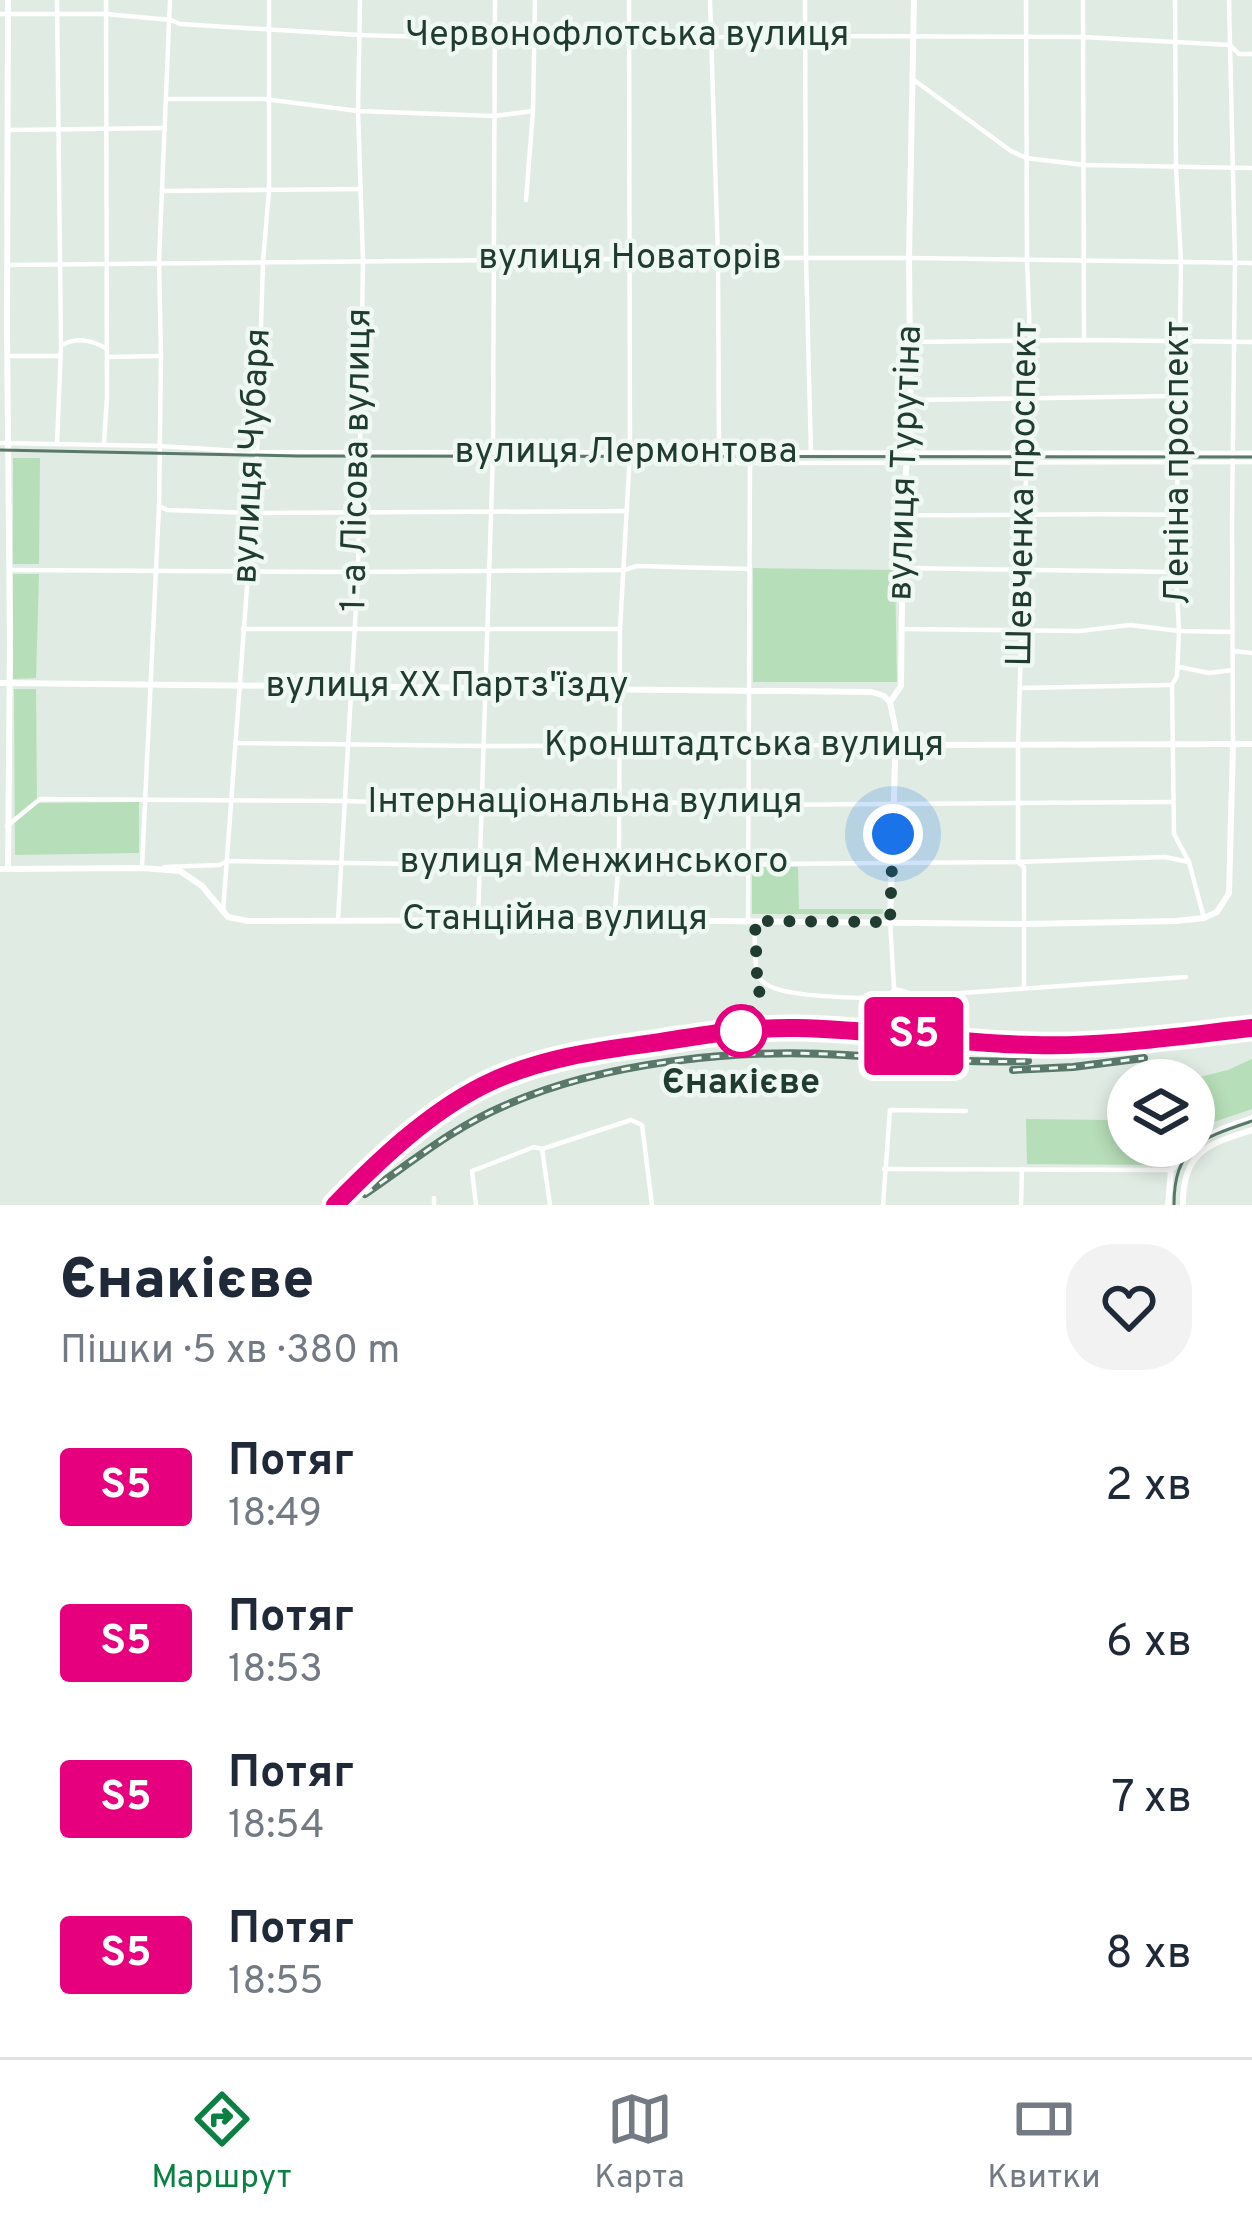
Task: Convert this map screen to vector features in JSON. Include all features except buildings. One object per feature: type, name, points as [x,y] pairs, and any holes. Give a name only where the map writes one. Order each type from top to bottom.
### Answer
[{"type":"street","points":[[4,869],[10,570],[5,443],[9,265],[4,14],[8,0]]},
{"type":"street","points":[[57,0],[61,263],[57,446]]},
{"type":"street","points":[[104,446],[106,0]]},
{"type":"street","points":[[170,0],[159,261],[159,506],[142,868],[180,871],[192,877],[223,912]]},
{"type":"street","name":"вулиця Чубаря","points":[[223,912],[257,452],[269,190],[269,0]]},
{"type":"street","name":"1-а Лісова вулиця","points":[[338,920],[358,572],[363,261],[360,0]]},
{"type":"street","points":[[478,920],[494,453],[495,0]]},
{"type":"street","points":[[526,200],[535,0]]},
{"type":"street","points":[[614,920],[620,861],[620,629],[630,452],[628,0]]},
{"type":"street","points":[[710,0],[722,453]]},
{"type":"street","points":[[805,0],[811,454]]},
{"type":"street","name":"вулиця Турутіна","points":[[890,922],[896,745],[890,702],[901,686],[902,515],[911,400],[914,0]]},
{"type":"street","name":"Шевченка проспект","points":[[1024,986],[1018,746],[1030,340],[1026,0]]},
{"type":"street","points":[[1083,0],[1084,340]]},
{"type":"street","name":"Леніна проспект","points":[[1175,0],[1181,262],[1179,631],[1177,676],[1172,685],[1174,834],[1189,862],[1204,918]]},
{"type":"street","points":[[1204,918],[1217,912],[1229,893],[1235,262],[1229,0]]},
{"type":"street","name":"Червонофлотська вулиця","points":[[4,14],[106,14],[180,25],[533,40],[1083,37],[1230,45],[1239,54],[1252,54]]},
{"type":"street","points":[[914,80],[1026,158],[1084,165],[1252,168]]},
{"type":"street","points":[[166,99],[269,100],[358,112],[494,116],[533,111]]},
{"type":"street","points":[[8,130],[165,128]]},
{"type":"street","points":[[163,191],[361,189]]},
{"type":"street","name":"вулиця Новаторів","points":[[9,265],[909,257],[1252,263]]},
{"type":"street","points":[[61,346],[77,339],[94,341],[107,353],[161,356]]},
{"type":"street","points":[[911,342],[1252,342]]},
{"type":"street","points":[[7,356],[61,356]]},
{"type":"street","points":[[911,400],[1178,396]]},
{"type":"street","name":"вулиця Лермонтова","points":[[5,443],[257,452],[630,452],[1025,462],[1252,462]]},
{"type":"street","name":"вулиця Лермонтова","points":[[722,453],[738,463],[1026,453],[1252,453]]},
{"type":"street","points":[[750,463],[747,806],[757,975],[763,984],[800,993],[885,999],[895,989],[890,922]]},
{"type":"street","points":[[159,506],[251,513],[627,511]]},
{"type":"street","points":[[902,515],[1177,515]]},
{"type":"street","points":[[902,568],[1176,572]]},
{"type":"street","points":[[10,570],[748,569]]},
{"type":"street","points":[[902,628],[1080,631],[1130,625],[1233,632]]},
{"type":"street","points":[[243,629],[620,629]]},
{"type":"street","points":[[1233,652],[1252,653]]},
{"type":"street","points":[[1178,666],[1209,673],[1233,670]]},
{"type":"street","name":"вулиця XX Партз'їзду","points":[[5,683],[749,689],[872,692],[890,702]]},
{"type":"street","points":[[1020,688],[1172,685]]},
{"type":"street","name":"Кронштадтська вулиця","points":[[235,743],[1252,745]]},
{"type":"street","name":"Інтернаціональна вулиця","points":[[7,826],[40,799],[480,806],[621,801],[747,806],[1173,802]]},
{"type":"street","name":"вулиця Менжинського","points":[[4,869],[142,868],[228,861],[748,864],[1165,857],[1189,862]]},
{"type":"street","name":"Станційна вулиця","points":[[223,912],[238,921],[1025,924],[1204,918]]},
{"type":"street","points":[[895,989],[920,996],[1186,976]]},
{"type":"street","points":[[883,1205],[890,1110],[966,1111]]},
{"type":"street","points":[[1215,1132],[1252,1118]]},
{"type":"street","points":[[476,1205],[472,1171],[622,1122],[642,1125],[652,1205]]},
{"type":"street","points":[[1183,1205],[1183,1183],[1190,1163],[1207,1147],[1252,1130]]},
{"type":"street","points":[[542,1149],[550,1205]]},
{"type":"street","points":[[1168,1205],[1174,1167]]},
{"type":"street","points":[[884,1169],[1171,1170]]},
{"type":"street","points":[[1022,1169],[1022,1205]]},
{"type":"green space","points":[[13,458],[40,458],[39,564],[13,564]]},
{"type":"green space","points":[[753,568],[895,570],[897,682],[753,682]]},
{"type":"green space","points":[[13,574],[39,574],[36,678],[13,679]]},
{"type":"green space","points":[[14,689],[36,689],[37,803],[139,802],[139,853],[15,855]]},
{"type":"green space","points":[[752,867],[798,867],[799,909],[883,909],[883,914],[752,914]]},
{"type":"green space","points":[[1252,1059],[1252,1109],[1215,1122],[1215,1073]]},
{"type":"green space","points":[[1026,1119],[1107,1120],[1107,1165],[1027,1164]]},
{"type":"tram line","points":[[0,450],[298,456],[1252,457]]},
{"type":"tram line","points":[[1174,1205],[1179,1169],[1194,1147],[1252,1121]]},
{"type":"railway","points":[[335,1205],[405,1139],[463,1096],[504,1076],[566,1057],[795,1029],[1100,1044],[1201,1032],[1252,1019]]},
{"type":"railway","points":[[365,1194],[485,1115],[542,1091],[627,1069],[716,1056],[804,1053],[1028,1061]]},
{"type":"railway","points":[[1013,1070],[1144,1058]]},
{"type":"train","name":"S5","points":[[335,1205],[435,1115],[479,1087],[530,1066],[582,1054],[764,1029],[846,1030],[1032,1046],[1111,1044],[1252,1028]]},
{"type":"place","name":"Єнакієве","points":[[741,1031]]},
{"type":"route","points":[[741,1031],[763,984],[757,975],[755,921],[890,922],[893,834]]}]
